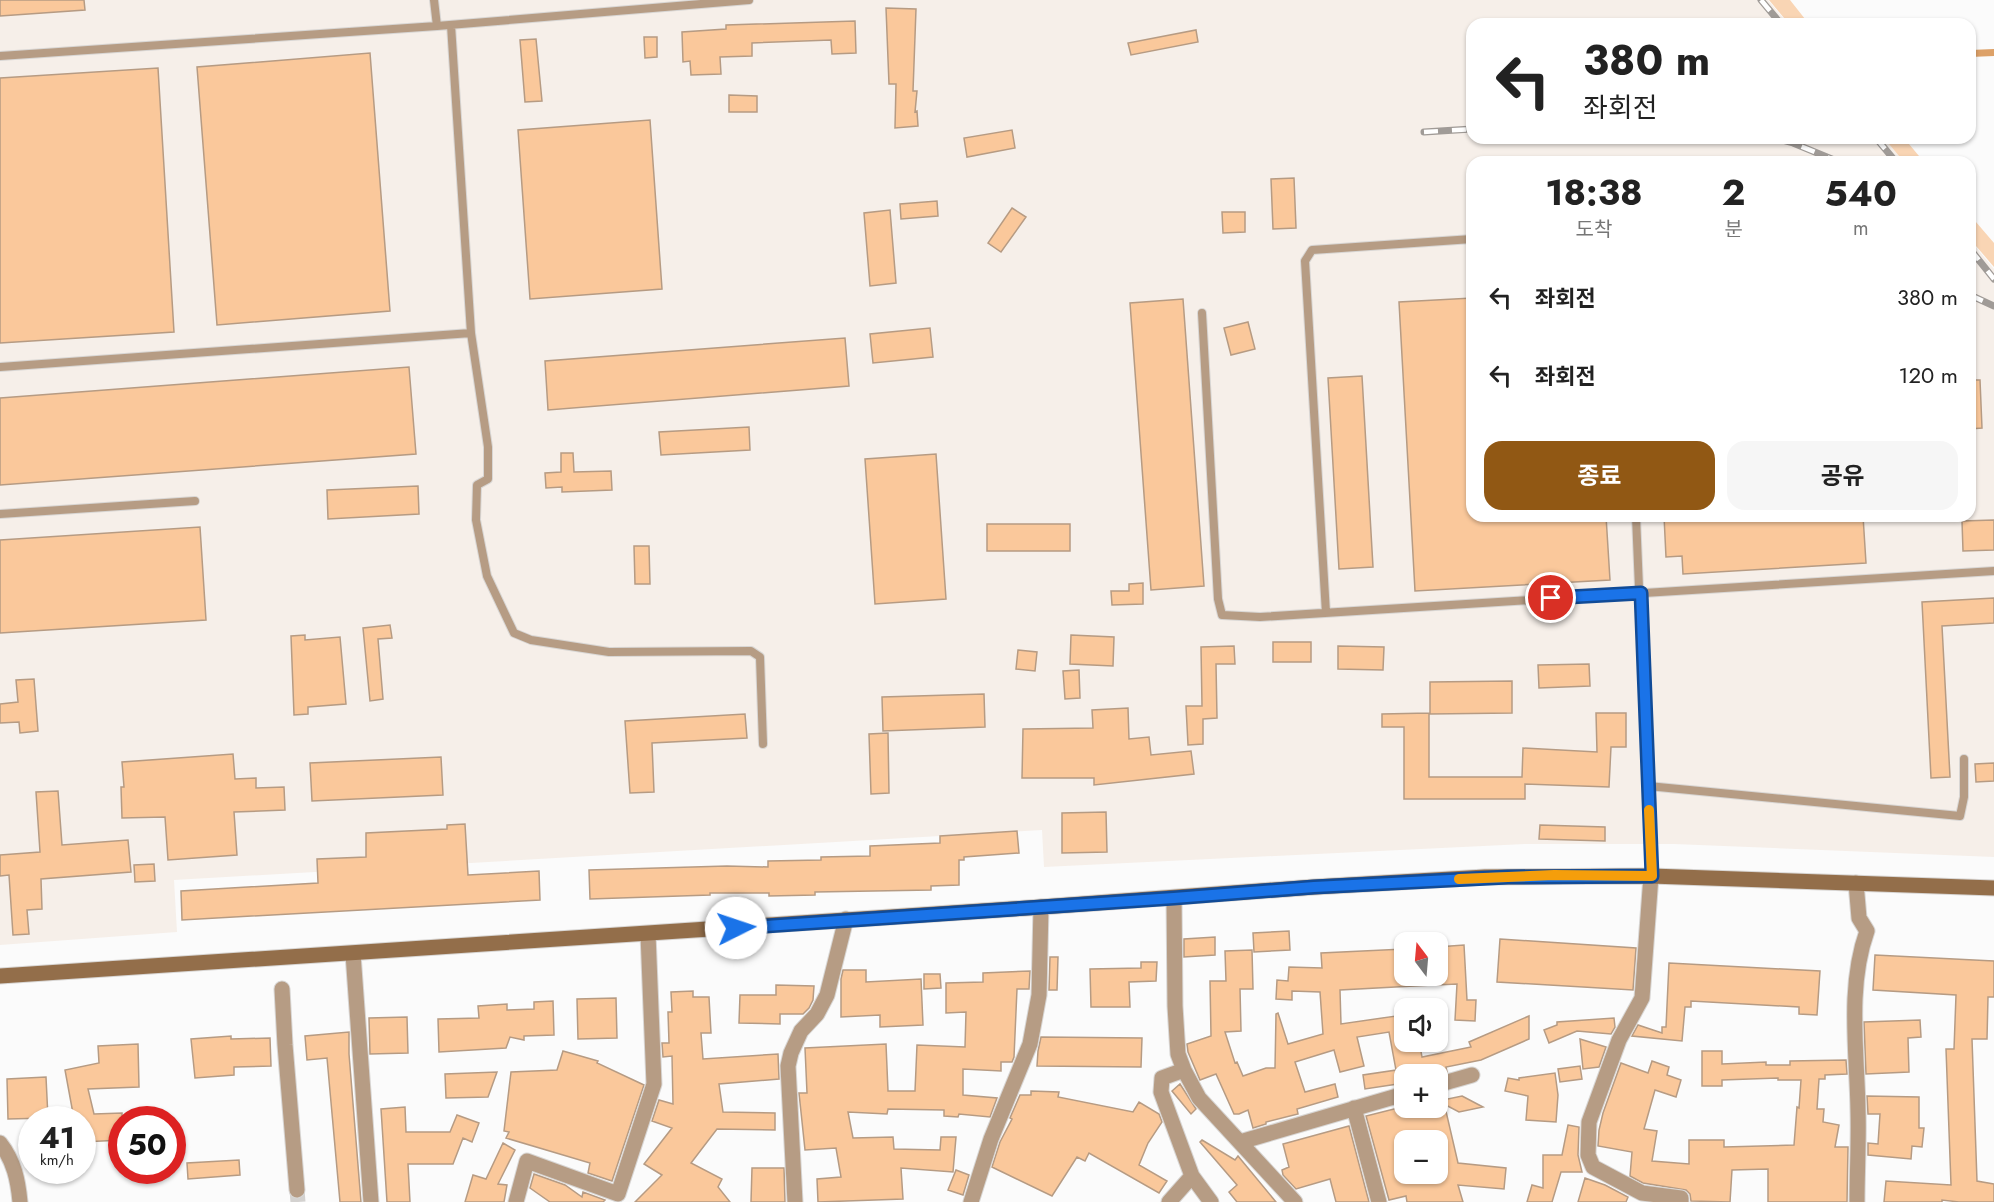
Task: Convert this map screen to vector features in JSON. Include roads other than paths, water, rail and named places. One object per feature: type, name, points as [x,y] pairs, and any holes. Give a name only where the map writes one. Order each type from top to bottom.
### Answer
[{"type":"main road","points":[[0,976],[1485,877],[1652,876],[1994,888]]},
{"type":"street","points":[[1652,876],[1642,998],[1618,1040],[1589,1122],[1588,1155],[1593,1167],[1642,1193],[1681,1198],[1681,1202]]},
{"type":"street","points":[[1856,884],[1859,918],[1867,931],[1860,949],[1854,1021],[1858,1110],[1857,1202]]},
{"type":"street","points":[[1174,898],[1178,1054],[1184,1070],[1199,1098],[1295,1202]]},
{"type":"street","points":[[971,1202],[991,1139],[1030,1044],[1039,995],[1041,907]]},
{"type":"street","points":[[795,1202],[788,1066],[801,1031],[817,1014],[827,995],[846,919]]},
{"type":"street","points":[[516,1202],[527,1161],[618,1194],[654,1084],[648,934]]},
{"type":"street","points":[[353,954],[371,1202]]},
{"type":"street","points":[[282,989],[297,1190]]},
{"type":"street","points":[[1184,1070],[1162,1078],[1161,1092],[1192,1176],[1211,1202]]},
{"type":"street","points":[[1448,1082],[1472,1075]]},
{"type":"street","points":[[1240,1142],[1394,1097]]},
{"type":"street","points":[[1354,1108],[1379,1202]]},
{"type":"street","points":[[0,1143],[7,1151],[18,1177],[20,1202]]},
{"type":"street","points":[[1169,1202],[1192,1176]]},
{"type":"lane","points":[[434,0],[436,26]]},
{"type":"lane","points":[[0,56],[452,25],[749,0]]},
{"type":"lane","points":[[452,25],[471,333],[488,447],[488,479],[477,485],[476,520],[488,576],[509,625],[514,633],[531,640],[609,652],[751,651],[760,657],[763,744]]},
{"type":"lane","points":[[1326,613],[1305,261],[1312,250],[1466,239]]},
{"type":"lane","points":[[1202,314],[1219,608],[1222,615],[1260,617],[1994,571]]},
{"type":"lane","points":[[0,367],[471,333]]},
{"type":"lane","points":[[0,514],[195,501]]},
{"type":"lane","points":[[1636,522],[1652,876]]},
{"type":"lane","points":[[1648,786],[1960,816],[1964,796],[1964,759]]},
{"type":"tunnel","points":[[297,1190],[298,1202]]},
{"type":"railway","points":[[1761,0],[1776,18]]},
{"type":"railway","points":[[1424,132],[1466,129]]},
{"type":"railway","points":[[1795,144],[1824,156]]},
{"type":"railway","points":[[1881,144],[1891,156]]},
{"type":"railway","points":[[1976,256],[1994,279]]},
{"type":"railway","points":[[1976,298],[1994,306]]}]
